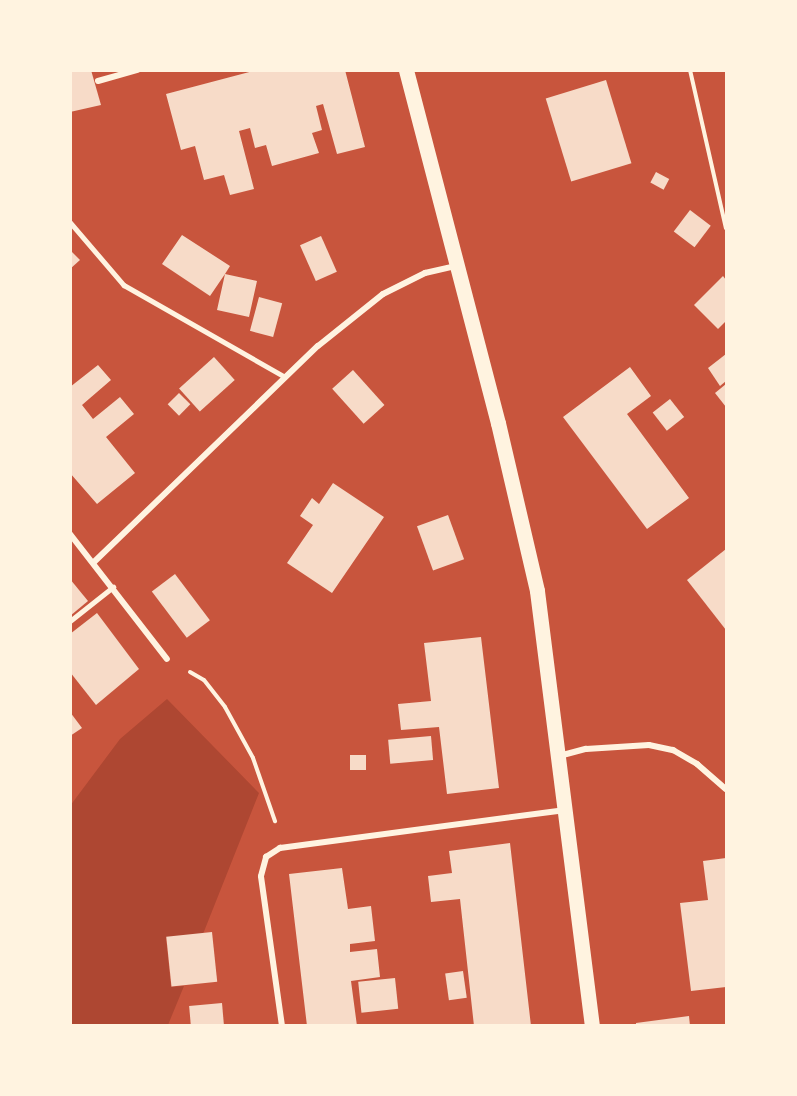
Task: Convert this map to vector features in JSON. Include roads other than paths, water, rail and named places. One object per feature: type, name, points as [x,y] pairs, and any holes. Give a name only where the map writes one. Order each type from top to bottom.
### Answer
[{"type":"main road","points":[[406,70],[458,266],[535,581],[592,1026]]},
{"type":"street","points":[[98,81],[137,70]]},
{"type":"street","points":[[94,562],[285,377],[383,294],[425,273],[458,266]]},
{"type":"street","points":[[70,534],[114,587],[167,659]]},
{"type":"street","points":[[557,756],[586,749],[649,745],[681,754],[726,789]]},
{"type":"street","points":[[282,1026],[261,876],[266,857],[280,848],[565,810]]},
{"type":"lane","points":[[70,222],[124,285],[285,377]]},
{"type":"lane","points":[[70,621],[114,587]]}]
